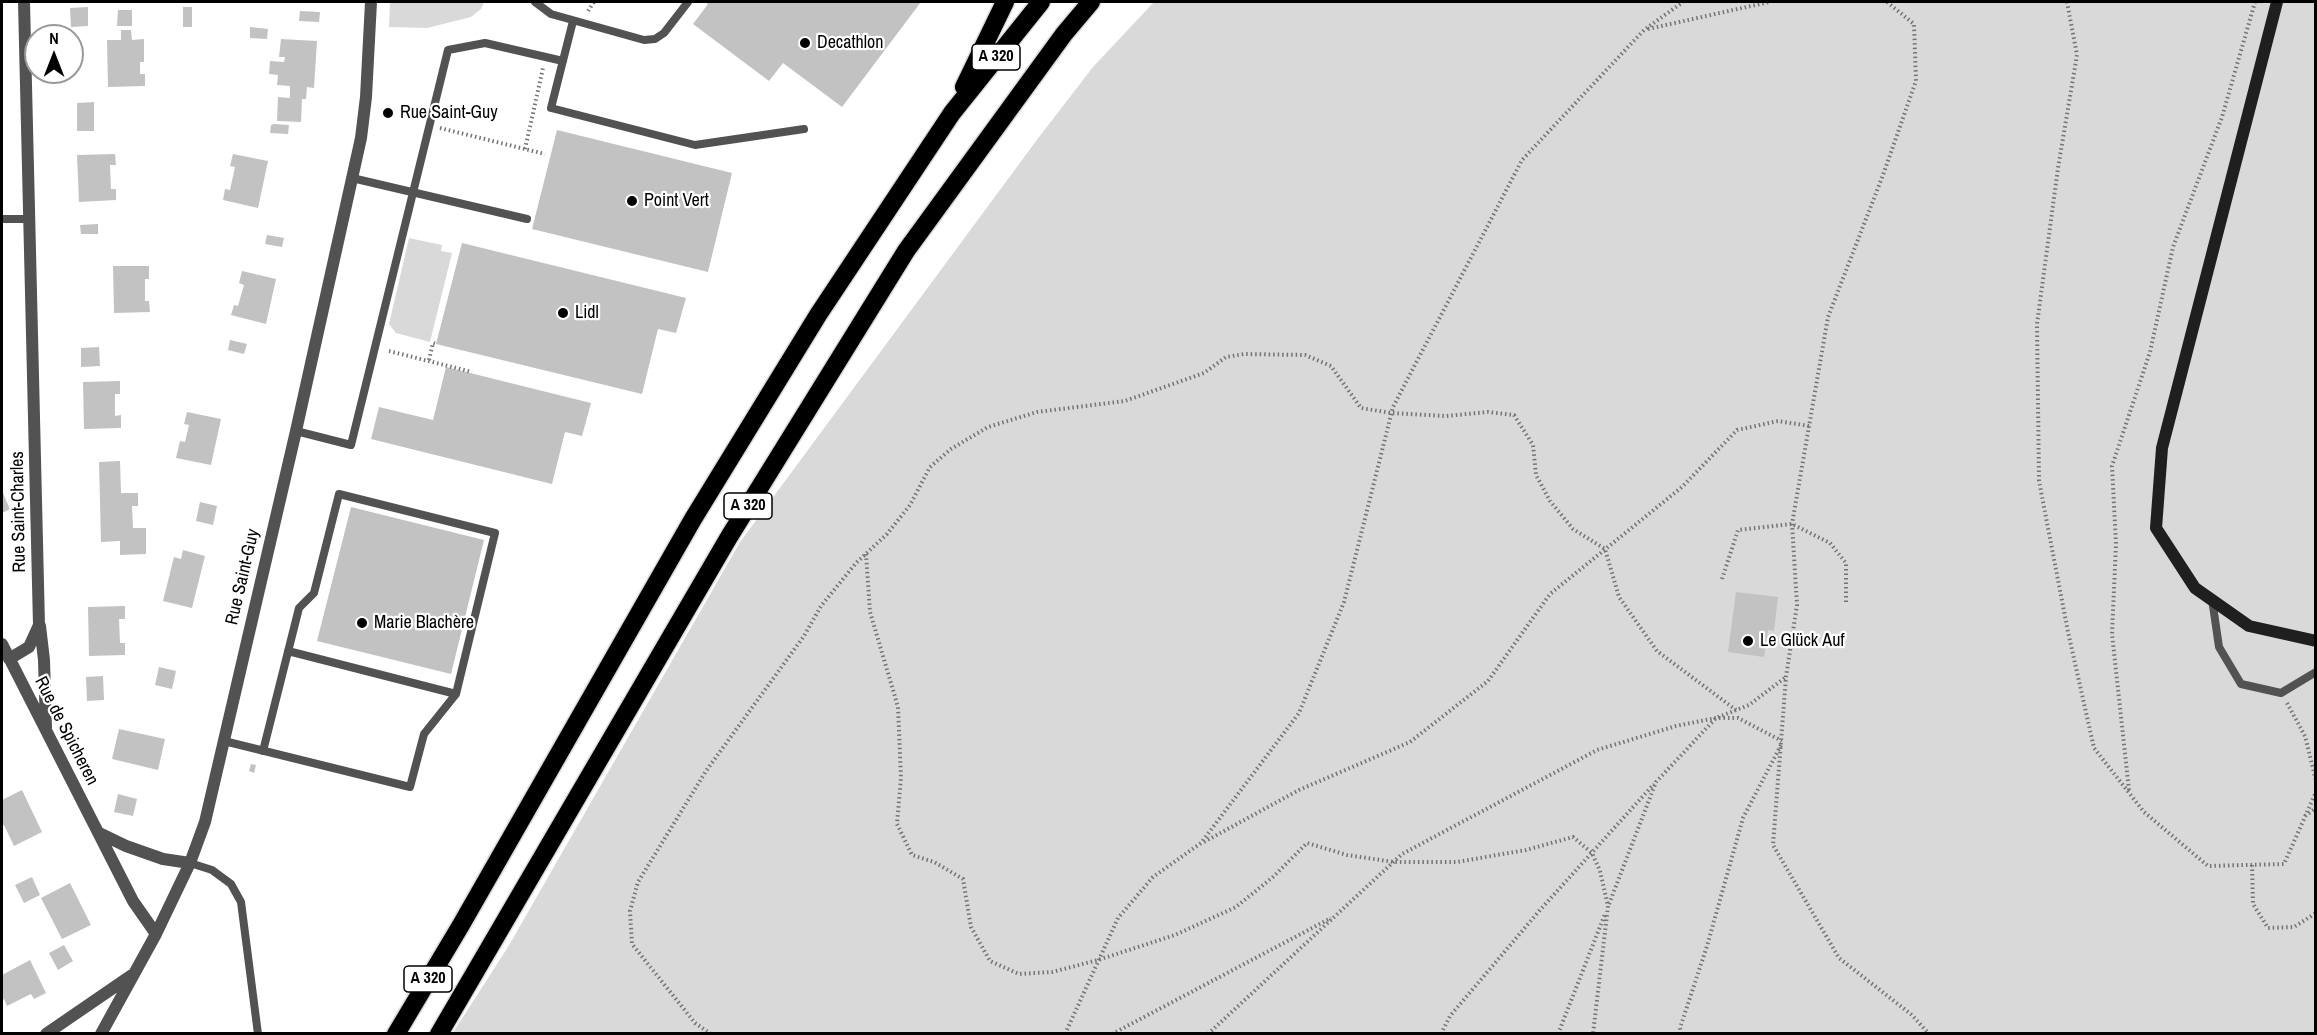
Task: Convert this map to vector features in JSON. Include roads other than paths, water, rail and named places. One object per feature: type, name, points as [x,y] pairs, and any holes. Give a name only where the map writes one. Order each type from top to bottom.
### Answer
[{"type":"highway","points":[[952,113],[1005,2]]},
{"type":"highway","name":"A 320","points":[[396,1034],[461,925],[693,519],[818,315],[952,113],[1041,2]]},
{"type":"highway","name":"A 320","points":[[439,1034],[729,537],[906,251],[1057,44],[1091,2]]},
{"type":"main road","points":[[2277,2],[2162,448],[2156,528],[2195,588],[2249,626],[2316,641]]},
{"type":"street","name":"Rue Saint-Charles","points":[[24,2],[39,625],[44,660],[46,733]]},
{"type":"street","name":"Rue Saint-Guy","points":[[101,1034],[156,934],[190,863],[205,822],[361,138],[366,97],[371,2]]},
{"type":"street","points":[[9,659],[29,647],[39,625]]},
{"type":"street","name":"Rue de Spicheren","points":[[2,644],[133,901],[156,934]]},
{"type":"street","points":[[99,833],[126,846],[163,859],[190,863]]},
{"type":"street","points":[[46,1034],[136,972]]},
{"type":"lane","points":[[535,2],[551,14],[644,40],[655,39],[664,33],[688,2]]},
{"type":"lane","points":[[573,21],[551,108],[695,145],[804,129]]},
{"type":"lane","points":[[296,431],[351,445],[448,50],[484,43],[563,61]]},
{"type":"lane","points":[[352,178],[527,219]]},
{"type":"lane","points":[[2,219],[30,219]]},
{"type":"lane","points":[[224,741],[263,751],[410,787],[424,734],[456,693],[495,533],[339,494],[314,593],[298,608],[263,751]]},
{"type":"lane","points":[[2211,599],[2219,647],[2241,684],[2280,693],[2316,672]]},
{"type":"lane","points":[[288,651],[456,693]]},
{"type":"lane","points":[[190,863],[212,870],[231,885],[241,902],[258,1034]]},
{"type":"place","name":"Decathlon","points":[[805,43]]},
{"type":"place","name":"Rue Saint-Guy","points":[[388,113]]},
{"type":"place","name":"Point Vert","points":[[632,201]]},
{"type":"place","name":"Lidl","points":[[563,313]]},
{"type":"place","name":"Marie Blachère","points":[[362,623]]},
{"type":"place","name":"Le Glück Auf","points":[[1748,641]]}]
